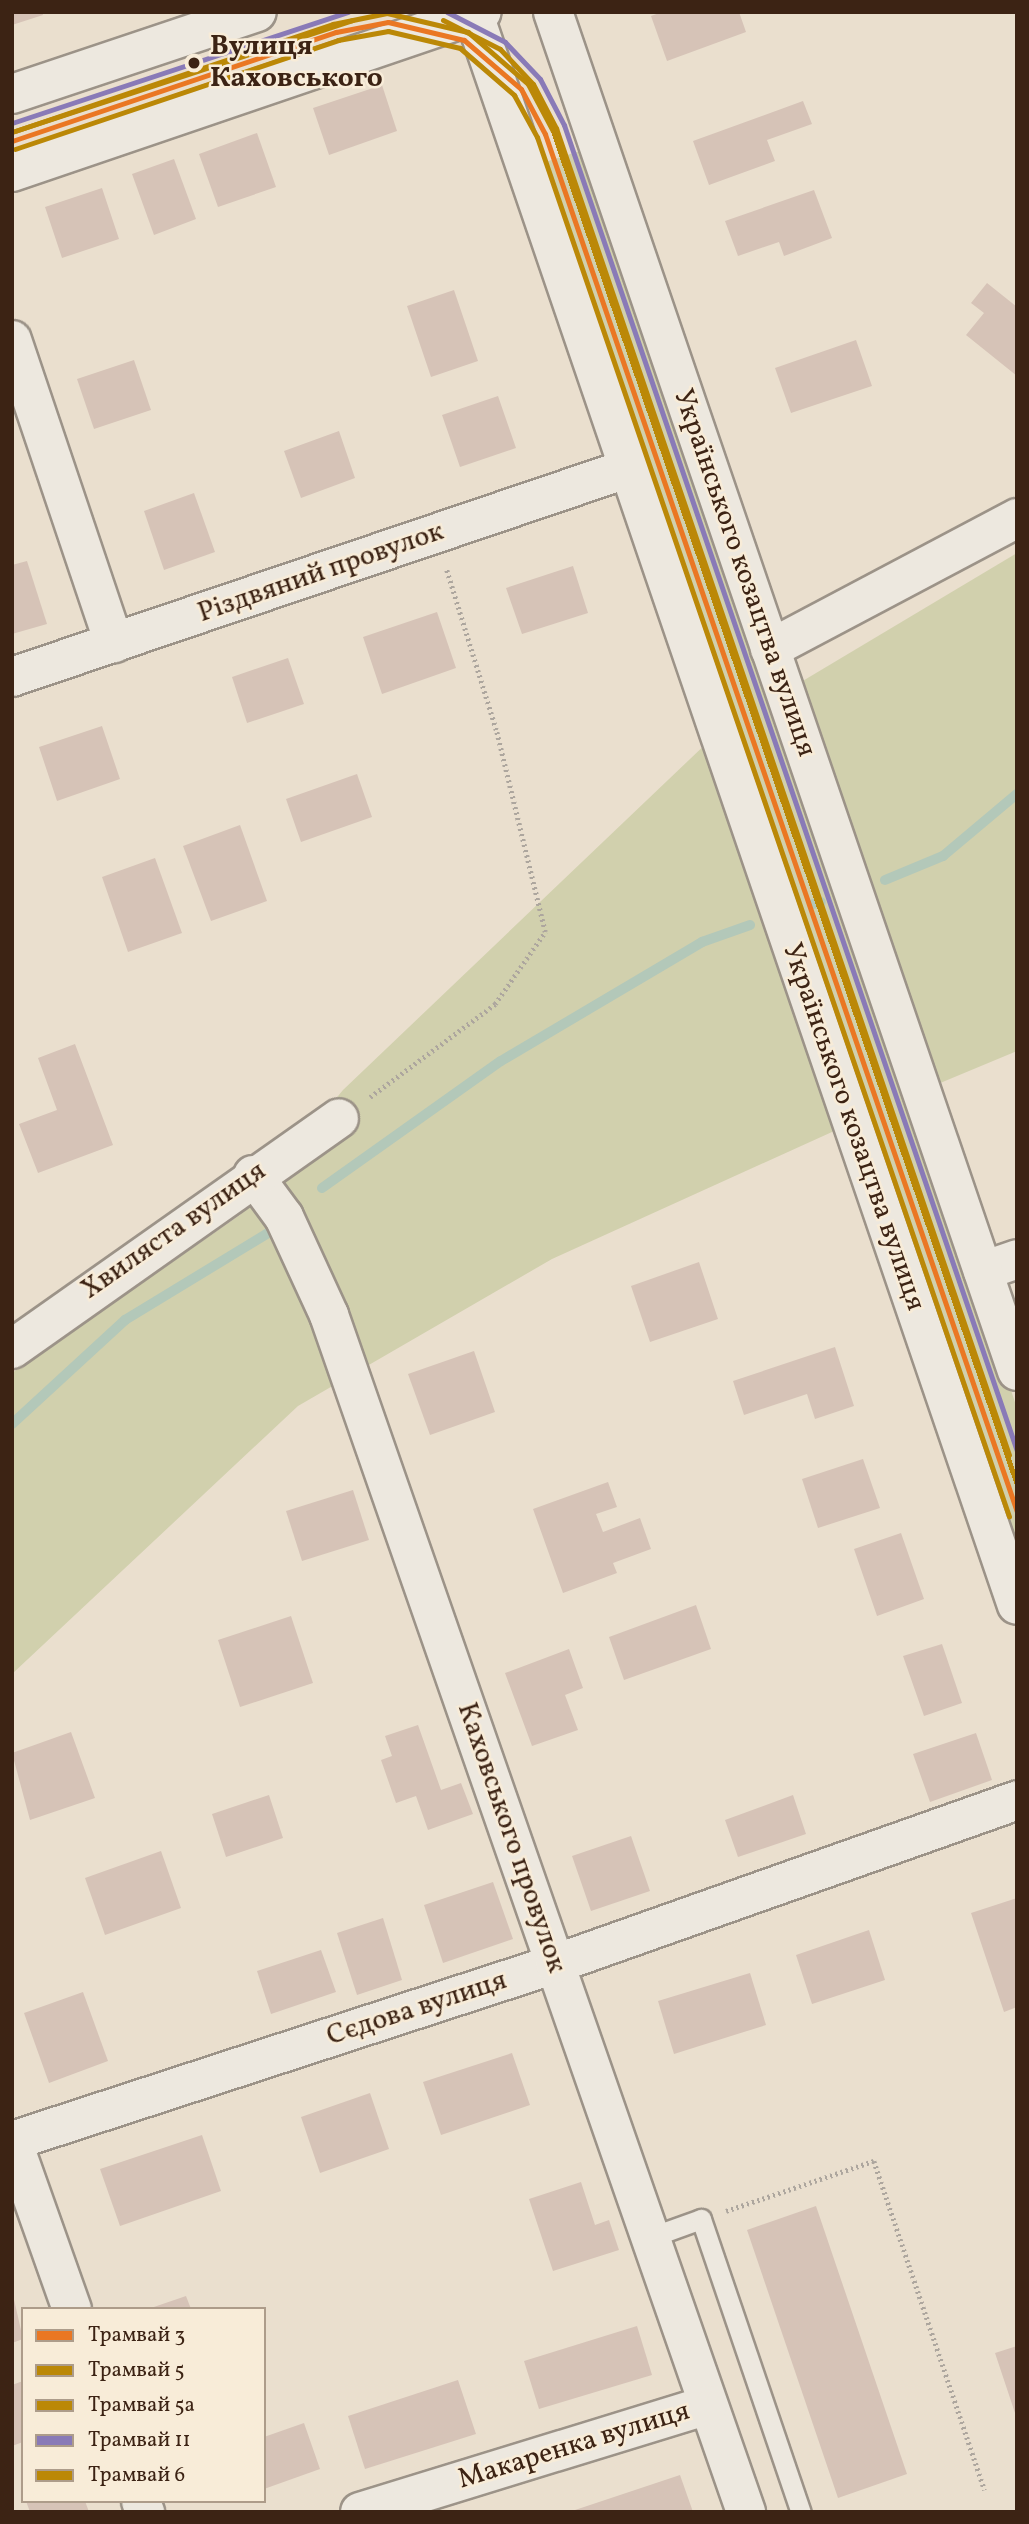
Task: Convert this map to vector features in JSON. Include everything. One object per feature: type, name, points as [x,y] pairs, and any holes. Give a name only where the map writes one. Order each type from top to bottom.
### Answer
[{"type":"street","points":[[12,94],[257,12]]},
{"type":"street","name":"Українського козацтва вулиця","points":[[553,12],[770,649],[1000,1265],[1017,1371]]},
{"type":"street","points":[[12,172],[476,13]]},
{"type":"street","name":"Українського козацтва вулиця","points":[[476,13],[1017,1605]]},
{"type":"street","points":[[12,340],[114,643]]},
{"type":"street","name":"Різдвяний провулок","points":[[12,677],[629,467]]},
{"type":"street","points":[[770,649],[1017,518]]},
{"type":"street","name":"Хвиляста вулиця","points":[[12,1349],[253,1175],[339,1118]]},
{"type":"street","name":"Каховського провулок","points":[[253,1175],[284,1217],[329,1315],[746,2512]]},
{"type":"street","name":"Сєдова вулиця","points":[[12,2141],[555,1964],[1017,1800]]},
{"type":"street","points":[[12,2141],[71,2307]]},
{"type":"street","name":"Макаренка вулиця","points":[[360,2512],[708,2405]]},
{"type":"lane","points":[[651,2237],[702,2220],[801,2512]]},
{"type":"path","points":[[339,1118],[495,1004],[545,932],[496,730],[436,534]]},
{"type":"path","points":[[702,2220],[874,2161],[985,2490]]},
{"type":"green space","points":[[586,149],[1017,1408],[1017,1575],[536,165]]},
{"type":"green space","points":[[1017,553],[1017,1051],[933,1086],[796,685]]},
{"type":"green space","points":[[711,739],[843,1127],[552,1259],[298,1406],[12,1674],[12,1373],[240,1215],[343,1090]]},
{"type":"building","points":[[12,12],[42,12],[43,15],[12,25]]},
{"type":"building","points":[[662,12],[739,12],[746,32],[667,61],[651,16]]},
{"type":"building","points":[[382,85],[397,131],[329,155],[313,108]]},
{"type":"building","points":[[803,101],[812,124],[767,140],[775,161],[709,185],[693,141]]},
{"type":"building","points":[[257,133],[276,187],[218,207],[199,154]]},
{"type":"building","points":[[174,159],[196,219],[154,235],[132,174]]},
{"type":"building","points":[[102,188],[119,239],[62,258],[45,207]]},
{"type":"building","points":[[814,190],[832,238],[784,256],[779,242],[738,256],[725,221]]},
{"type":"building","points":[[987,283],[1017,307],[1017,376],[966,335],[984,313],[971,303]]},
{"type":"building","points":[[454,290],[478,361],[431,377],[407,306]]},
{"type":"building","points":[[856,340],[872,386],[791,413],[775,368]]},
{"type":"building","points":[[134,360],[151,410],[94,429],[77,379]]},
{"type":"building","points":[[498,396],[516,448],[460,467],[442,415]]},
{"type":"building","points":[[339,431],[355,478],[301,498],[284,451]]},
{"type":"building","points":[[194,493],[215,552],[164,570],[144,511]]},
{"type":"building","points":[[27,561],[47,624],[12,634],[12,565]]},
{"type":"building","points":[[573,566],[588,613],[522,634],[506,588]]},
{"type":"building","points":[[437,612],[456,668],[382,694],[363,637]]},
{"type":"building","points":[[288,658],[304,704],[247,723],[232,677]]},
{"type":"building","points":[[102,726],[120,779],[57,801],[39,747]]},
{"type":"building","points":[[357,774],[372,817],[301,842],[286,799]]},
{"type":"building","points":[[240,825],[267,901],[211,921],[183,846]]},
{"type":"building","points":[[155,858],[182,933],[128,952],[102,877]]},
{"type":"building","points":[[75,1044],[113,1145],[38,1173],[19,1124],[57,1110],[38,1058]]},
{"type":"building","points":[[699,1262],[718,1319],[650,1342],[631,1286]]},
{"type":"building","points":[[835,1347],[854,1406],[815,1419],[807,1394],[744,1415],[733,1381]]},
{"type":"building","points":[[474,1351],[495,1412],[430,1435],[408,1374]]},
{"type":"building","points":[[863,1459],[880,1508],[818,1528],[802,1479]]},
{"type":"building","points":[[608,1482],[617,1507],[596,1514],[603,1532],[640,1518],[651,1549],[613,1563],[617,1573],[563,1593],[533,1509]]},
{"type":"building","points":[[353,1490],[369,1540],[302,1561],[286,1511]]},
{"type":"building","points":[[901,1533],[924,1599],[877,1616],[854,1549]]},
{"type":"building","points":[[696,1605],[711,1649],[624,1680],[609,1637]]},
{"type":"building","points":[[291,1616],[313,1683],[240,1707],[218,1640]]},
{"type":"building","points":[[942,1644],[962,1703],[924,1716],[903,1656]]},
{"type":"building","points":[[569,1649],[583,1688],[565,1695],[578,1730],[532,1746],[505,1673]]},
{"type":"building","points":[[418,1725],[441,1790],[461,1783],[473,1814],[428,1830],[416,1796],[396,1803],[381,1760],[392,1756],[385,1736]]},
{"type":"building","points":[[71,1732],[95,1798],[30,1820],[12,1753]]},
{"type":"building","points":[[976,1733],[992,1780],[930,1802],[913,1754]]},
{"type":"building","points":[[269,1795],[283,1838],[226,1857],[212,1814]]},
{"type":"building","points":[[793,1795],[806,1834],[738,1857],[725,1820]]},
{"type":"building","points":[[631,1836],[650,1891],[591,1911],[572,1856]]},
{"type":"building","points":[[161,1851],[181,1908],[105,1935],[85,1878]]},
{"type":"building","points":[[493,1882],[513,1939],[443,1963],[424,1905]]},
{"type":"building","points":[[1017,1898],[1017,2007],[1004,2012],[971,1913]]},
{"type":"building","points":[[383,1918],[402,1980],[357,1995],[337,1933]]},
{"type":"building","points":[[869,1930],[885,1980],[812,2004],[796,1955]]},
{"type":"building","points":[[321,1950],[336,1992],[271,2014],[257,1971]]},
{"type":"building","points":[[750,1973],[766,2025],[674,2054],[658,2001]]},
{"type":"building","points":[[83,1992],[108,2061],[49,2083],[24,2013]]},
{"type":"building","points":[[512,2053],[530,2105],[441,2135],[423,2082]]},
{"type":"building","points":[[370,2093],[389,2149],[320,2173],[301,2117]]},
{"type":"building","points":[[202,2135],[221,2191],[120,2226],[100,2169]]},
{"type":"building","points":[[581,2182],[595,2225],[609,2220],[619,2250],[553,2271],[529,2199]]},
{"type":"building","points":[[816,2206],[907,2474],[838,2498],[747,2230]]},
{"type":"building","points":[[12,2295],[21,2340],[12,2343]]},
{"type":"building","points":[[186,2296],[190,2307],[154,2307]]},
{"type":"building","points":[[637,2326],[652,2375],[539,2409],[524,2361]]},
{"type":"building","points":[[1017,2346],[1017,2416],[1016,2416],[995,2353]]},
{"type":"building","points":[[458,2380],[476,2434],[365,2469],[348,2416]]},
{"type":"building","points":[[21,2382],[21,2443],[12,2446],[12,2385]]},
{"type":"building","points":[[304,2423],[320,2469],[266,2488],[266,2436]]},
{"type":"building","points":[[680,2475],[693,2512],[572,2512],[572,2511]]},
{"type":"building","points":[[27,2503],[86,2503],[89,2512],[30,2512]]},
{"type":"waterway","points":[[885,880],[943,856],[1017,794]]},
{"type":"waterway","points":[[813,904],[821,902]]},
{"type":"waterway","points":[[322,1188],[501,1061],[702,942],[750,925]]},
{"type":"waterway","points":[[12,1424],[125,1320],[273,1230]]},
{"type":"tram line","name":"11","points":[[12,123],[348,12]]},
{"type":"tram line","name":"11","points":[[447,12],[505,42],[540,79],[564,125],[1017,1451]]},
{"type":"tram line","name":"5а","points":[[12,132],[333,24],[387,13],[468,32],[528,84],[553,131],[1017,1485]]},
{"type":"tram line","name":"6","points":[[15,131],[352,20]]},
{"type":"tram line","name":"6","points":[[443,20],[500,49],[533,84],[556,128],[1009,1455]]},
{"type":"tram line","name":"3","points":[[12,141],[336,32],[388,22],[464,40],[521,89],[545,134],[1017,1512]]},
{"type":"tram line","name":"5","points":[[15,149],[338,40],[388,31],[460,48],[514,95],[537,137],[1009,1516]]},
{"type":"place","name":"Вулиця Каховського","points":[[194,63]]}]
